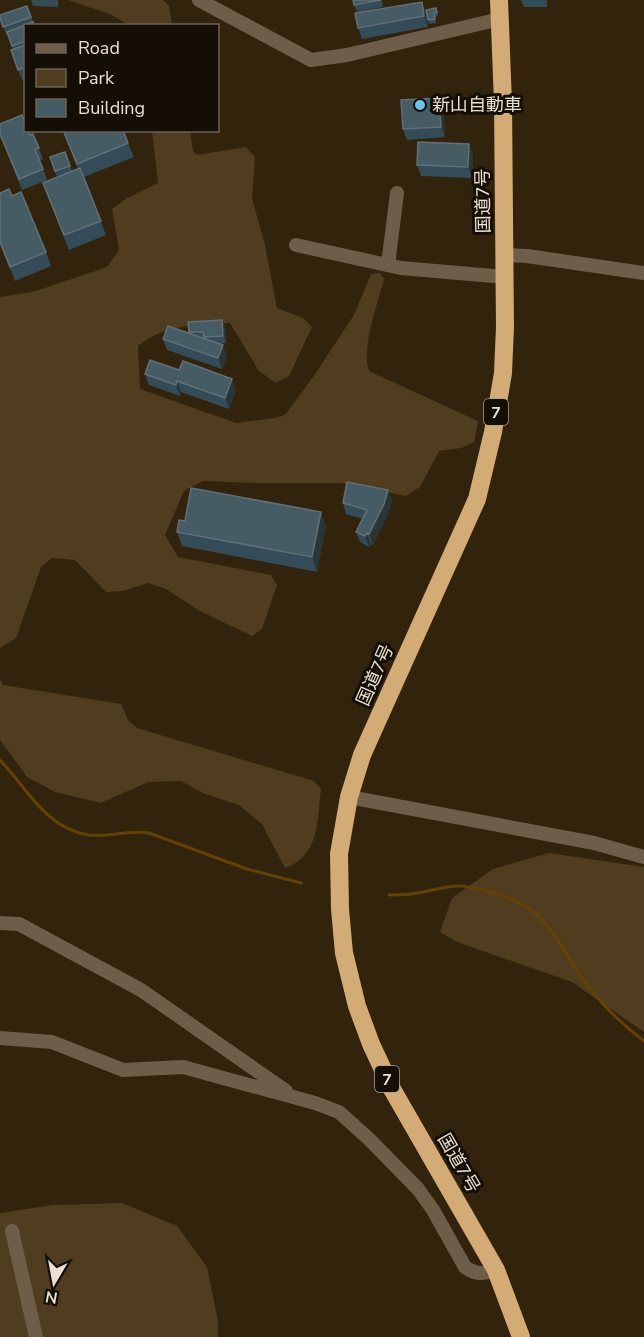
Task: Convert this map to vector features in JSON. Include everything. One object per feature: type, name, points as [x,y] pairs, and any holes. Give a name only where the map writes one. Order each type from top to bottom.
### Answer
[{"type":"highway","name":"国道7号","points":[[499,0],[505,277],[503,373],[493,432],[477,499],[362,755],[350,797],[339,854],[344,953],[357,1006],[371,1044],[392,1089],[496,1270],[521,1337]]},
{"type":"street","points":[[199,0],[311,60],[347,55],[500,19]]},
{"type":"street","points":[[388,265],[397,193]]},
{"type":"street","points":[[296,245],[401,268],[505,277]]},
{"type":"street","points":[[505,255],[527,256],[644,273]]},
{"type":"street","points":[[350,797],[594,843],[644,857]]},
{"type":"street","points":[[0,922],[19,924],[141,990],[295,1097]]},
{"type":"street","points":[[0,1038],[52,1042],[123,1070],[183,1067],[295,1097],[339,1112],[418,1189],[433,1210],[465,1267],[473,1273],[482,1274],[496,1270]]},
{"type":"street","points":[[12,1231],[36,1337]]},
{"type":"green space","points":[[68,0],[163,0],[169,6],[172,24],[127,24],[110,14]]},
{"type":"green space","points":[[152,132],[190,132],[193,151],[197,155],[246,147],[255,157],[252,198],[265,245],[277,308],[303,318],[312,327],[289,376],[276,383],[259,371],[230,323],[182,327],[159,333],[138,346],[140,389],[236,423],[285,415],[354,315],[371,274],[380,273],[384,279],[367,350],[369,371],[478,421],[474,442],[461,448],[439,451],[420,487],[406,496],[341,483],[203,481],[184,491],[165,535],[178,557],[271,575],[277,585],[262,629],[252,636],[200,611],[166,589],[148,583],[123,591],[106,592],[75,560],[52,558],[41,567],[16,638],[0,648],[0,297],[36,291],[107,267],[119,250],[112,209],[127,198],[158,183]]},
{"type":"green space","points":[[0,679],[3,685],[121,704],[128,720],[137,728],[314,781],[321,789],[315,836],[311,846],[305,855],[285,868],[262,824],[239,805],[205,794],[181,781],[148,782],[101,803],[55,792],[27,777],[0,740]]},
{"type":"green space","points":[[549,853],[644,867],[644,1032],[572,982],[457,942],[440,932],[452,898],[493,869]]},
{"type":"green space","points":[[122,1203],[177,1226],[207,1267],[218,1321],[218,1337],[0,1337],[0,1213],[53,1205]]},
{"type":"building","points":[[353,0],[381,0],[354,5]]},
{"type":"building","points":[[422,2],[424,16],[358,28],[355,13]]},
{"type":"building","points":[[27,6],[31,17],[3,27],[0,15]]},
{"type":"building","points":[[436,8],[435,19],[428,20],[426,10]]},
{"type":"building","points":[[24,25],[24,42],[12,46],[7,32]]},
{"type":"building","points":[[24,46],[24,68],[18,70],[11,50]]},
{"type":"building","points":[[439,98],[441,127],[403,129],[401,100]]},
{"type":"building","points":[[22,115],[24,132],[33,134],[39,148],[35,149],[43,169],[19,179],[0,134],[0,124]]},
{"type":"building","points":[[64,132],[124,132],[128,143],[77,164]]},
{"type":"building","points":[[418,142],[469,144],[468,167],[417,165]]},
{"type":"building","points":[[65,152],[70,166],[55,171],[50,157]]},
{"type":"building","points":[[80,168],[101,221],[64,235],[43,183]]},
{"type":"building","points":[[9,189],[12,196],[21,192],[46,252],[10,267],[0,242],[0,193]]},
{"type":"building","points":[[222,320],[223,336],[204,337],[203,332],[189,332],[188,322]]},
{"type":"building","points":[[168,326],[223,345],[218,358],[163,339]]},
{"type":"building","points":[[150,360],[179,370],[183,361],[232,379],[225,398],[177,381],[176,385],[145,374]]},
{"type":"building","points":[[347,482],[388,490],[384,504],[369,534],[365,536],[356,532],[367,510],[343,503]]},
{"type":"building","points":[[191,488],[321,512],[312,557],[177,532],[179,520],[185,521]]},
{"type":"waterway","points":[[0,760],[38,806],[61,825],[74,831],[89,835],[149,833],[247,869],[301,883]]},
{"type":"waterway","points":[[389,895],[462,886],[493,893],[525,906],[546,924],[586,984],[601,1002],[644,1041]]},
{"type":"place","name":"新山自動車","points":[[420,105]]}]
